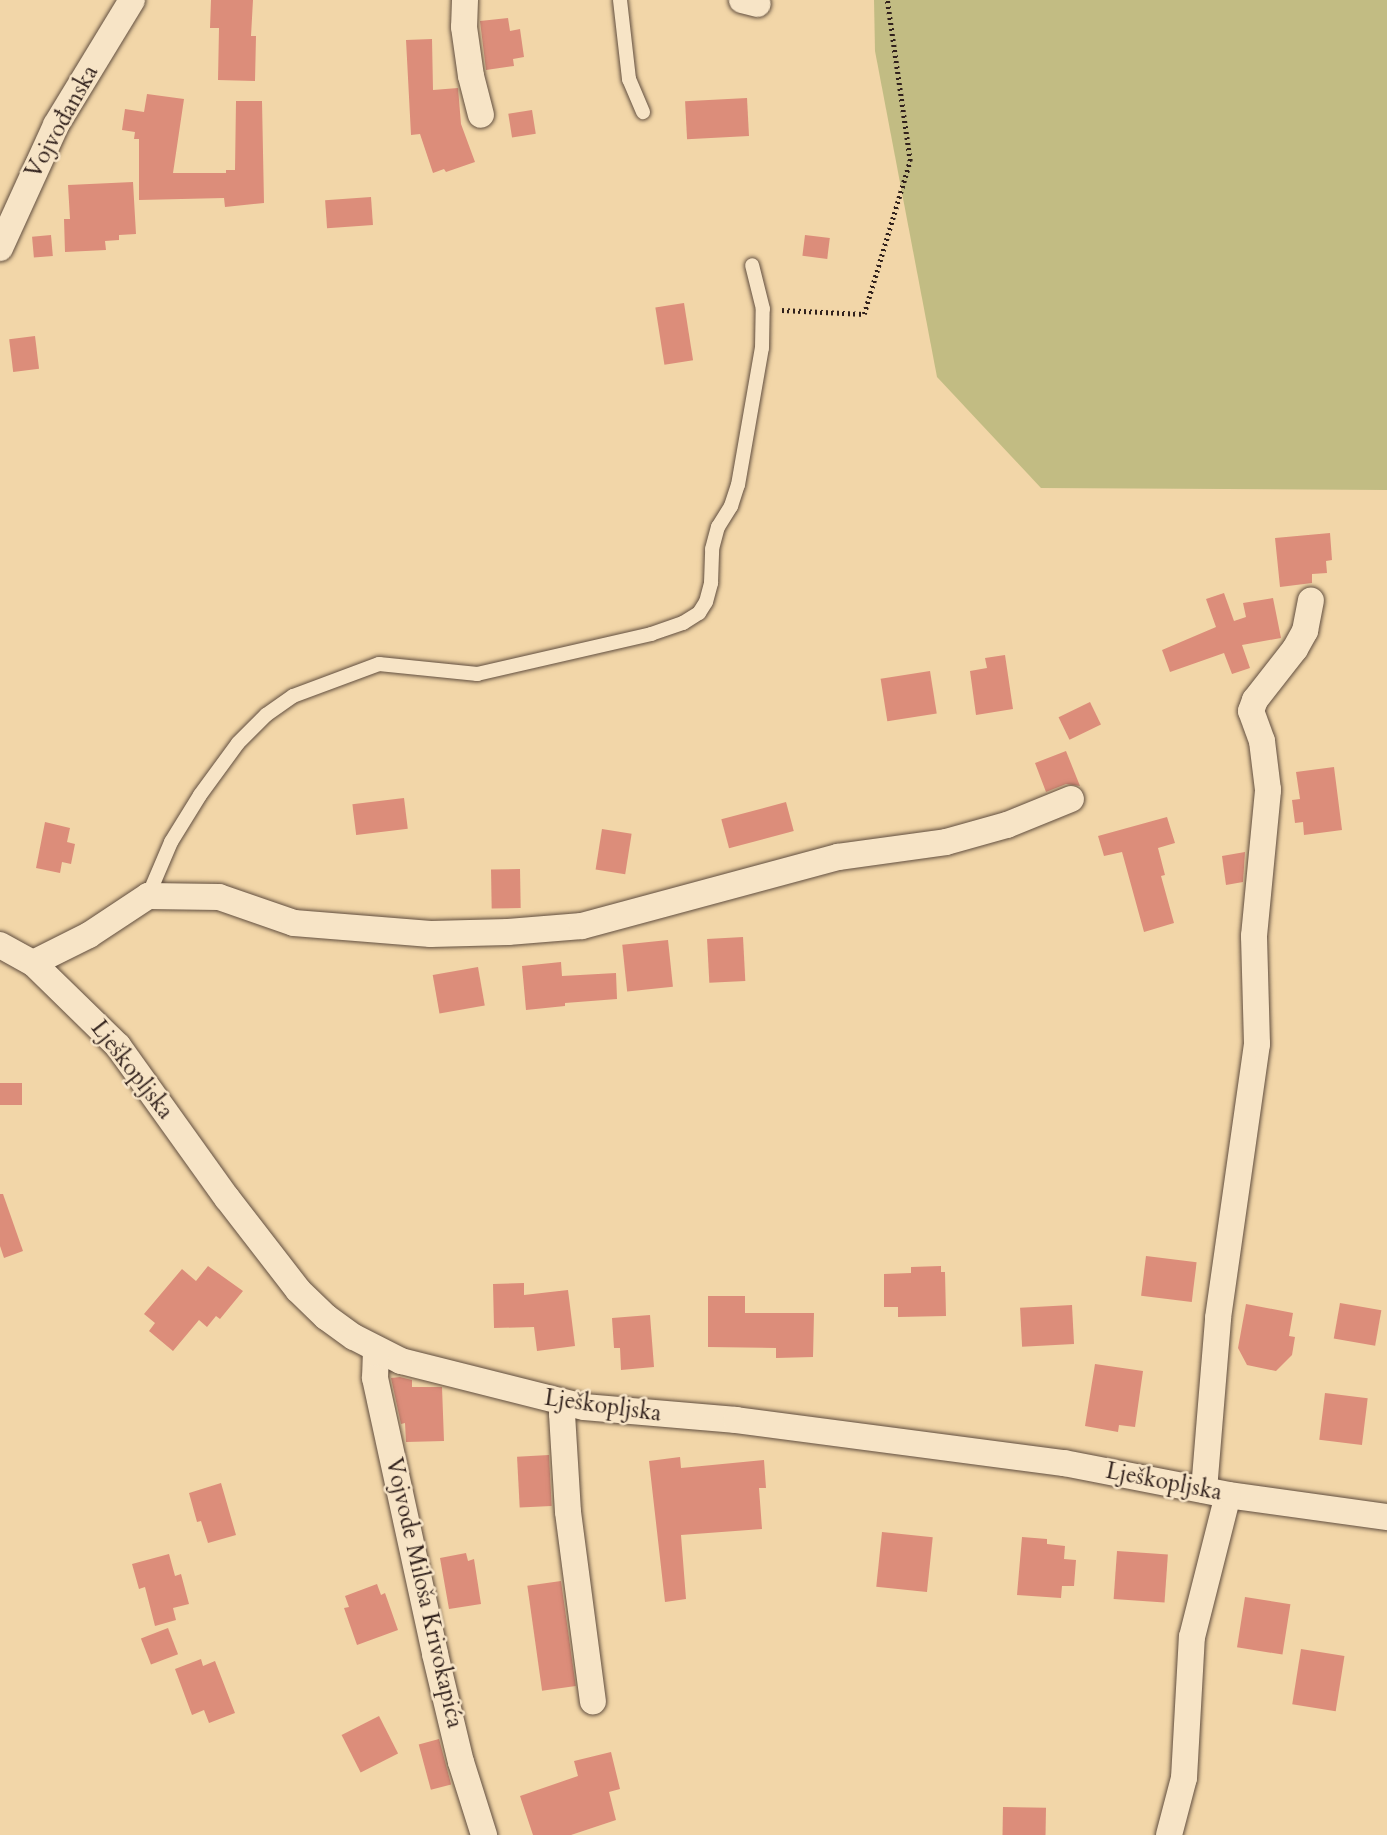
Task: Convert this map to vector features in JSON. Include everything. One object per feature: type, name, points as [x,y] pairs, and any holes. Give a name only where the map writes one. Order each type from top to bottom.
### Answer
[{"type":"street","name":"Vojvođanska","points":[[0,248],[56,125],[132,0]]},
{"type":"street","points":[[465,0],[464,27],[469,64],[481,115]]},
{"type":"street","points":[[1169,1835],[1184,1778],[1192,1637],[1216,1492],[1219,1318],[1257,1044],[1254,936],[1268,790],[1262,741],[1251,711],[1255,700],[1295,649],[1305,631],[1311,601]]},
{"type":"street","points":[[33,963],[89,935],[148,896],[219,897],[294,923],[431,934],[582,926],[838,857],[946,842],[1007,824],[1071,799]]},
{"type":"street","name":"Lješkopljska","points":[[0,946],[33,963],[118,1046],[250,1229],[298,1290],[326,1317],[376,1350],[429,1370],[564,1403],[610,1410],[736,1420],[1064,1463],[1216,1492],[1387,1517]]},
{"type":"street","name":"Vojvode Miloša Krivokapića","points":[[376,1350],[375,1378],[435,1654],[461,1762],[484,1835]]},
{"type":"street","points":[[564,1403],[568,1512],[593,1701]]},
{"type":"lane","points":[[620,0],[629,79],[643,112]]},
{"type":"lane","points":[[148,896],[171,842],[222,764],[266,715],[293,696],[379,664],[477,674],[651,634],[683,623],[699,613],[706,602],[711,583],[718,527],[731,506],[738,485],[762,348],[763,309],[752,265]]},
{"type":"path","points":[[763,309],[864,314],[910,161],[887,0]]},
{"type":"shaded area","points":[[874,0],[1387,0],[1387,490],[1041,488],[937,377],[875,51]]},
{"type":"building","points":[[211,0],[253,0],[251,36],[256,36],[255,81],[218,80],[219,28],[210,28]]},
{"type":"building","points":[[508,18],[510,31],[520,29],[524,57],[513,59],[514,66],[486,70],[480,21]]},
{"type":"building","points":[[432,39],[433,90],[458,88],[461,124],[475,162],[446,172],[444,169],[433,173],[420,134],[411,135],[406,40]]},
{"type":"building","points":[[147,94],[184,99],[173,173],[226,173],[226,170],[235,170],[236,101],[262,101],[264,203],[225,207],[224,198],[139,200],[139,139],[134,139],[135,132],[122,130],[125,109],[144,112]]},
{"type":"building","points":[[747,98],[749,136],[687,139],[685,101]]},
{"type":"building","points":[[532,110],[536,134],[512,137],[508,114]]},
{"type":"building","points":[[133,182],[136,234],[119,235],[119,240],[105,241],[106,250],[65,252],[64,219],[70,219],[68,185]]},
{"type":"building","points":[[371,197],[373,225],[327,228],[325,200]]},
{"type":"building","points":[[51,235],[53,256],[34,258],[32,237]]},
{"type":"building","points":[[805,235],[830,238],[827,259],[802,256]]},
{"type":"building","points":[[684,303],[693,360],[664,365],[655,308]]},
{"type":"building","points":[[35,336],[39,369],[13,372],[9,339]]},
{"type":"building","points":[[1330,533],[1332,560],[1326,561],[1327,573],[1312,574],[1312,583],[1280,587],[1275,538]]},
{"type":"building","points":[[1224,593],[1234,621],[1246,617],[1243,603],[1273,598],[1281,638],[1242,645],[1250,668],[1232,674],[1224,653],[1170,672],[1162,650],[1216,627],[1206,599]]},
{"type":"building","points":[[1005,655],[1013,709],[976,715],[970,671],[987,668],[985,658]]},
{"type":"building","points":[[930,671],[937,713],[887,721],[881,679]]},
{"type":"building","points":[[1090,702],[1101,724],[1070,740],[1059,717]]},
{"type":"building","points":[[1066,751],[1080,786],[1066,784],[1046,792],[1035,763]]},
{"type":"building","points":[[1334,767],[1342,830],[1304,835],[1303,822],[1295,823],[1292,800],[1300,799],[1296,772]]},
{"type":"building","points":[[404,798],[408,829],[356,835],[352,804]]},
{"type":"building","points":[[786,802],[794,831],[729,848],[721,819]]},
{"type":"building","points":[[1167,817],[1175,843],[1158,848],[1165,875],[1161,876],[1174,923],[1144,932],[1122,852],[1104,856],[1098,836]]},
{"type":"building","points":[[45,822],[70,828],[67,842],[75,844],[71,864],[62,862],[60,873],[36,868]]},
{"type":"building","points":[[602,829],[632,834],[625,874],[596,869]]},
{"type":"building","points":[[1245,852],[1243,882],[1226,885],[1222,856]]},
{"type":"building","points":[[520,869],[521,908],[492,909],[491,870]]},
{"type":"building","points":[[743,937],[745,981],[709,983],[707,939]]},
{"type":"building","points":[[668,940],[673,987],[627,992],[622,945]]},
{"type":"building","points":[[561,962],[562,976],[616,973],[617,999],[565,1003],[565,1006],[526,1010],[522,966]]},
{"type":"building","points":[[478,967],[485,1005],[439,1013],[433,975]]},
{"type":"building","points":[[0,1083],[22,1083],[22,1105],[0,1105]]},
{"type":"building","points":[[0,1194],[3,1194],[23,1251],[4,1258],[0,1246]]},
{"type":"building","points":[[1146,1256],[1197,1262],[1192,1302],[1141,1296]]},
{"type":"building","points":[[208,1266],[243,1291],[220,1319],[216,1316],[207,1327],[199,1320],[173,1351],[149,1331],[155,1323],[144,1314],[182,1269],[196,1281]]},
{"type":"building","points":[[941,1266],[941,1272],[945,1272],[946,1316],[898,1317],[898,1307],[884,1307],[884,1274],[911,1273],[911,1267]]},
{"type":"building","points":[[524,1283],[524,1295],[568,1290],[575,1346],[537,1351],[534,1327],[494,1328],[493,1284]]},
{"type":"building","points":[[708,1296],[745,1296],[745,1313],[814,1313],[813,1357],[776,1358],[776,1348],[708,1347]]},
{"type":"building","points":[[1340,1303],[1381,1310],[1375,1346],[1334,1338]]},
{"type":"building","points":[[1246,1304],[1293,1313],[1289,1336],[1295,1337],[1292,1355],[1276,1371],[1247,1365],[1238,1348]]},
{"type":"building","points":[[1072,1305],[1074,1344],[1022,1347],[1020,1308]]},
{"type":"building","points":[[650,1315],[654,1367],[621,1370],[620,1348],[614,1348],[612,1318]]},
{"type":"building","points":[[1095,1364],[1143,1371],[1135,1427],[1119,1425],[1118,1432],[1085,1426]]},
{"type":"building","points":[[391,1378],[412,1380],[412,1387],[442,1387],[444,1441],[406,1442],[405,1423],[401,1424]]},
{"type":"building","points":[[1325,1393],[1368,1398],[1362,1445],[1319,1440]]},
{"type":"building","points":[[549,1455],[552,1506],[520,1508],[517,1457]]},
{"type":"building","points":[[680,1457],[681,1468],[764,1460],[766,1488],[759,1488],[762,1529],[681,1535],[686,1599],[665,1602],[649,1461]]},
{"type":"building","points":[[221,1483],[236,1535],[208,1543],[201,1521],[197,1522],[189,1493]]},
{"type":"building","points":[[882,1532],[933,1537],[927,1592],[876,1587]]},
{"type":"building","points":[[1022,1537],[1047,1539],[1047,1544],[1065,1546],[1064,1559],[1076,1560],[1074,1586],[1062,1586],[1061,1598],[1017,1595]]},
{"type":"building","points":[[1117,1551],[1168,1555],[1165,1602],[1114,1599]]},
{"type":"building","points":[[466,1553],[468,1561],[474,1559],[481,1604],[449,1609],[440,1558]]},
{"type":"building","points":[[169,1554],[175,1576],[181,1574],[189,1604],[173,1608],[176,1620],[155,1626],[145,1587],[139,1589],[132,1564]]},
{"type":"building","points":[[561,1581],[576,1686],[542,1691],[527,1586]]},
{"type":"building","points":[[377,1584],[381,1595],[385,1593],[398,1630],[357,1645],[344,1608],[349,1607],[345,1596]]},
{"type":"building","points":[[1245,1597],[1290,1604],[1282,1655],[1237,1647]]},
{"type":"building","points":[[168,1628],[178,1654],[151,1665],[141,1638]]},
{"type":"building","points":[[1301,1649],[1344,1656],[1336,1711],[1292,1704]]},
{"type":"building","points":[[201,1659],[203,1666],[215,1661],[235,1713],[209,1723],[204,1710],[192,1715],[175,1669]]},
{"type":"building","points":[[379,1716],[398,1753],[361,1772],[342,1735]]},
{"type":"building","points":[[439,1739],[451,1784],[431,1790],[419,1744]]},
{"type":"building","points":[[611,1752],[620,1789],[609,1792],[616,1820],[571,1835],[533,1835],[520,1796],[578,1776],[574,1761]]},
{"type":"building","points":[[1003,1807],[1046,1808],[1046,1835],[1003,1835]]}]
